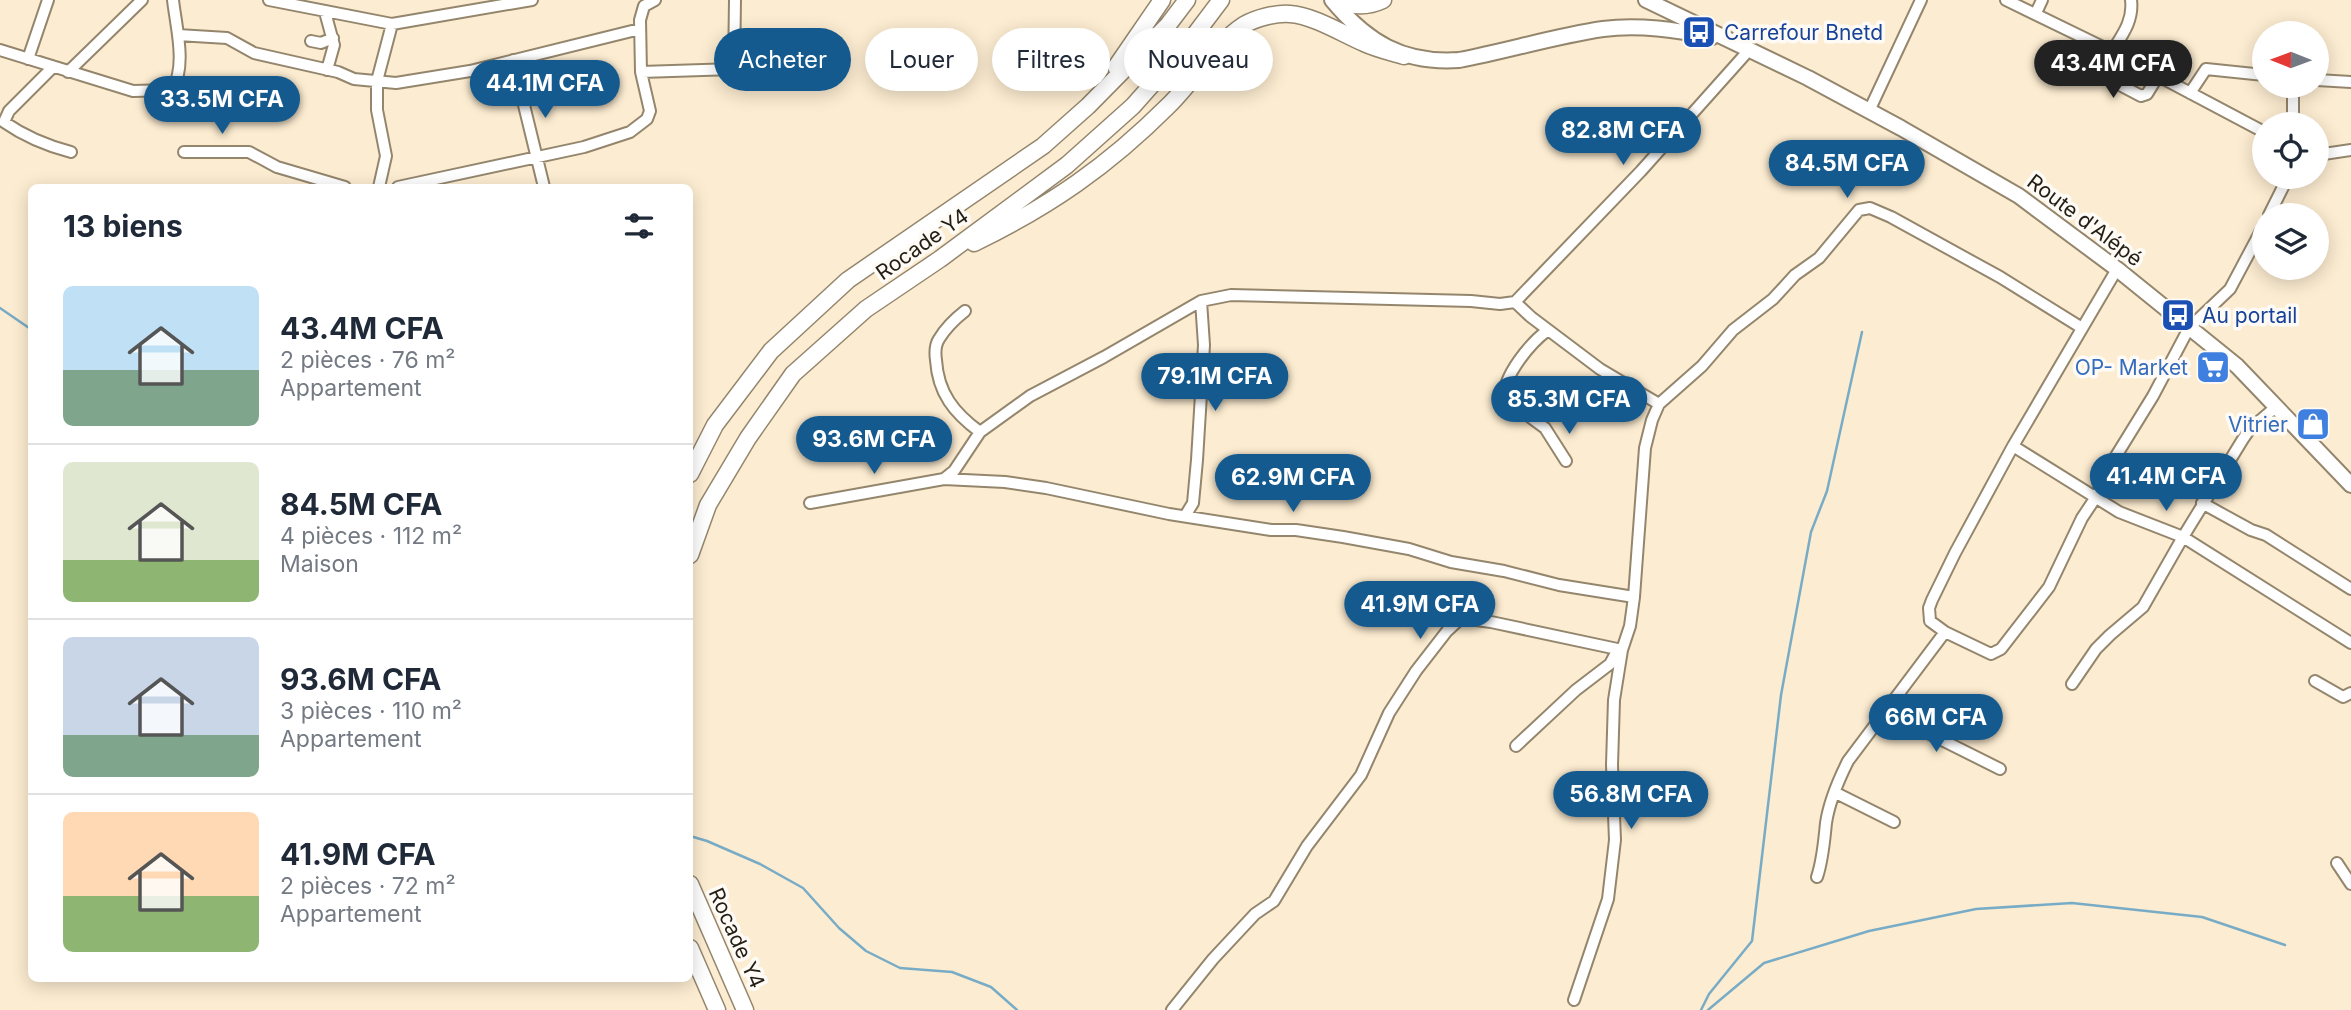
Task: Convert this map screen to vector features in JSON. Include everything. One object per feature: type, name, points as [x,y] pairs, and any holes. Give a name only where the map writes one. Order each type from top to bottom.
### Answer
[{"type":"highway","points":[[1088,106],[1162,0]]},
{"type":"highway","name":"Rocade Y4","points":[[693,468],[715,425],[771,351],[848,280],[1043,146],[1088,106],[1168,25],[1187,0]]},
{"type":"highway","name":"Rocade Y4","points":[[693,547],[708,505],[748,438],[793,374],[866,309],[940,259],[1067,165],[1133,106],[1221,0]]},
{"type":"highway","points":[[1338,0],[1354,5],[1368,5],[1383,0]]},
{"type":"highway","points":[[940,259],[1047,205],[1100,168],[1168,107],[1224,42],[1244,25],[1264,17],[1291,14],[1317,22],[1368,45],[1404,56]]},
{"type":"highway","name":"Rocade Y4","points":[[693,891],[745,1010]]},
{"type":"highway","points":[[693,955],[717,1010]]},
{"type":"main road","name":"Route d'Alépé","points":[[1332,0],[1347,19],[1372,40],[1404,56],[1436,62],[1459,60],[1605,29],[1678,30],[1750,49]]},
{"type":"main road","name":"Route d'Alépé","points":[[1646,0],[1750,49],[1869,111],[2019,196],[2117,269],[2237,366],[2351,485]]},
{"type":"street","points":[[27,59],[48,0]]},
{"type":"street","points":[[68,72],[142,0]]},
{"type":"street","points":[[0,50],[133,91],[172,90],[178,63],[178,35],[173,0]]},
{"type":"street","points":[[269,0],[391,24],[532,0]]},
{"type":"street","points":[[412,184],[584,147],[630,132],[648,119],[650,111],[641,72],[640,29],[642,8],[655,0]]},
{"type":"street","points":[[641,72],[734,69],[736,0]]},
{"type":"street","points":[[1869,111],[1921,0]]},
{"type":"street","points":[[2006,0],[2113,52],[2252,126]]},
{"type":"street","points":[[2036,13],[2042,0]]},
{"type":"street","points":[[2131,0],[2130,22],[2101,72],[2103,77],[2141,96],[2147,94],[2158,76]]},
{"type":"street","points":[[325,12],[334,45],[327,70]]},
{"type":"street","points":[[380,184],[386,156],[377,110],[377,82],[391,24]]},
{"type":"street","points":[[178,35],[227,38],[254,53],[354,79],[396,83],[435,79],[640,29]]},
{"type":"street","points":[[311,41],[321,43],[333,38]]},
{"type":"street","points":[[944,478],[954,471],[980,432],[1030,396],[1201,302],[1231,295],[1500,304],[1515,302],[1641,171],[1750,49]]},
{"type":"street","points":[[513,60],[543,184]]},
{"type":"street","points":[[53,67],[9,111],[4,122],[21,134],[71,152]]},
{"type":"street","points":[[2190,93],[2206,69],[2252,74]]},
{"type":"street","points":[[2329,81],[2351,82]]},
{"type":"street","points":[[2329,153],[2351,150]]},
{"type":"street","points":[[184,152],[249,152],[277,167],[335,184]]},
{"type":"street","points":[[1516,747],[1576,691],[1610,664],[1620,650],[1630,626],[1634,597],[1645,449],[1659,404],[1702,366],[1734,330],[1773,299],[1795,275],[1819,258],[1859,210],[1864,208],[1891,217],[2000,277],[2082,328]]},
{"type":"street","points":[[2117,269],[2013,446],[1929,608],[1930,621],[1945,632],[1991,654],[2001,649],[2049,587],[2082,518],[2189,328],[2230,289],[2252,248]]},
{"type":"street","points":[[1185,516],[1193,503],[1197,460],[1204,345],[1201,302]]},
{"type":"street","points":[[1515,302],[1600,369],[1659,404]]},
{"type":"street","points":[[965,310],[939,338],[936,345],[937,377],[941,390],[956,411],[980,432]]},
{"type":"street","points":[[1548,330],[1532,343],[1522,357],[1504,387],[1504,398],[1545,429],[1566,461]]},
{"type":"street","points":[[2072,684],[2110,635],[2143,607],[2202,503],[2243,439],[2277,406]]},
{"type":"street","points":[[2013,446],[2134,519],[2183,537],[2351,643]]},
{"type":"street","points":[[810,503],[944,478],[1046,488],[1185,516],[1271,530],[1296,530],[1409,549],[1451,562],[1634,597]]},
{"type":"street","points":[[2202,503],[2251,530],[2266,535],[2351,589]]},
{"type":"street","points":[[1172,1010],[1213,959],[1255,914],[1274,901],[1307,846],[1361,775],[1389,713],[1416,671],[1447,631],[1461,618],[1620,650]]},
{"type":"street","points":[[1817,877],[1822,862],[1826,821],[1848,761],[1945,632]]},
{"type":"street","points":[[1574,1000],[1608,899],[1615,840],[1612,765],[1614,700],[1620,650]]},
{"type":"street","points":[[2315,681],[2343,697],[2351,693]]},
{"type":"street","points":[[1886,712],[2000,769]]},
{"type":"street","points":[[1836,793],[1894,822]]},
{"type":"street","points":[[2337,863],[2351,884]]},
{"type":"waterway","points":[[0,308],[28,327]]},
{"type":"waterway","points":[[1701,1010],[1709,994],[1752,941],[1781,695],[1811,532],[1827,491],[1862,332]]},
{"type":"waterway","points":[[693,837],[760,864],[803,888],[839,928],[866,951],[900,968],[952,972],[991,987],[1017,1010]]},
{"type":"waterway","points":[[1708,1010],[1764,963],[1869,931],[1976,909],[2072,903],[2202,917],[2285,945]]},
{"type":"place","name":"Carrefour Bnetd","points":[[1699,32]]},
{"type":"place","name":"Au portail","points":[[2178,315]]},
{"type":"place","name":"OP- Market","points":[[2213,367]]},
{"type":"place","name":"Vitrier","points":[[2313,424]]}]
